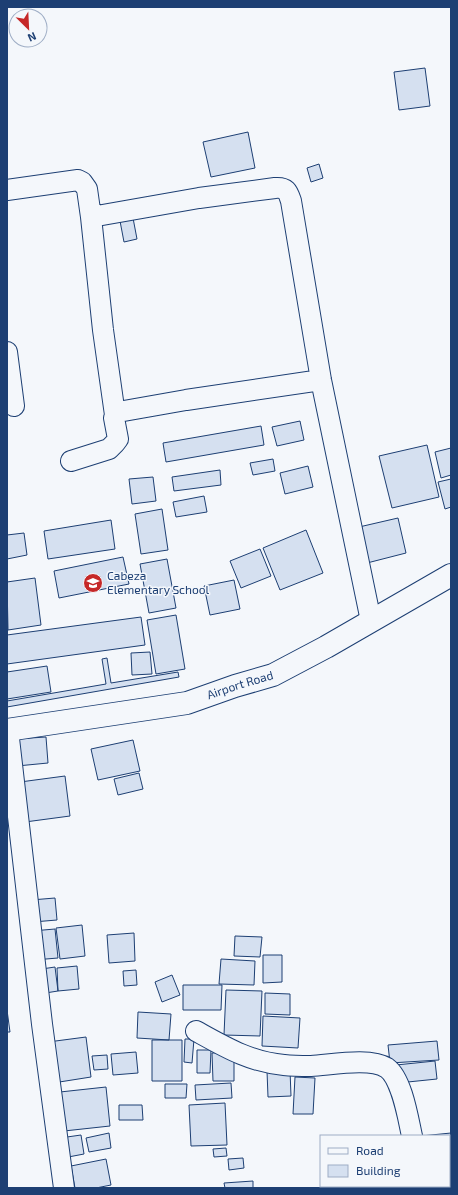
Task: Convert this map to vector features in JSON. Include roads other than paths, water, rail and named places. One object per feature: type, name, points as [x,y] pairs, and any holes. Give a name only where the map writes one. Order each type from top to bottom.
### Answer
[{"type":"main road","name":"Airport Road","points":[[7,730],[187,703],[273,675],[326,647],[451,575]]},
{"type":"street","points":[[7,190],[78,180],[82,182],[87,189],[103,330],[118,439],[109,449],[71,461]]},
{"type":"street","points":[[91,217],[207,197],[276,188],[286,190],[291,201],[321,380],[372,621]]},
{"type":"street","points":[[7,352],[14,406]]},
{"type":"street","points":[[115,415],[124,410],[321,380]]},
{"type":"street","points":[[7,730],[41,1016],[64,1188]]},
{"type":"street","points":[[196,1031],[244,1056],[283,1065],[311,1066],[349,1063],[376,1063],[388,1069],[394,1076],[401,1091],[412,1135]]},
{"type":"place","name":"Cabeza Elementary School","points":[[93,583]]}]
